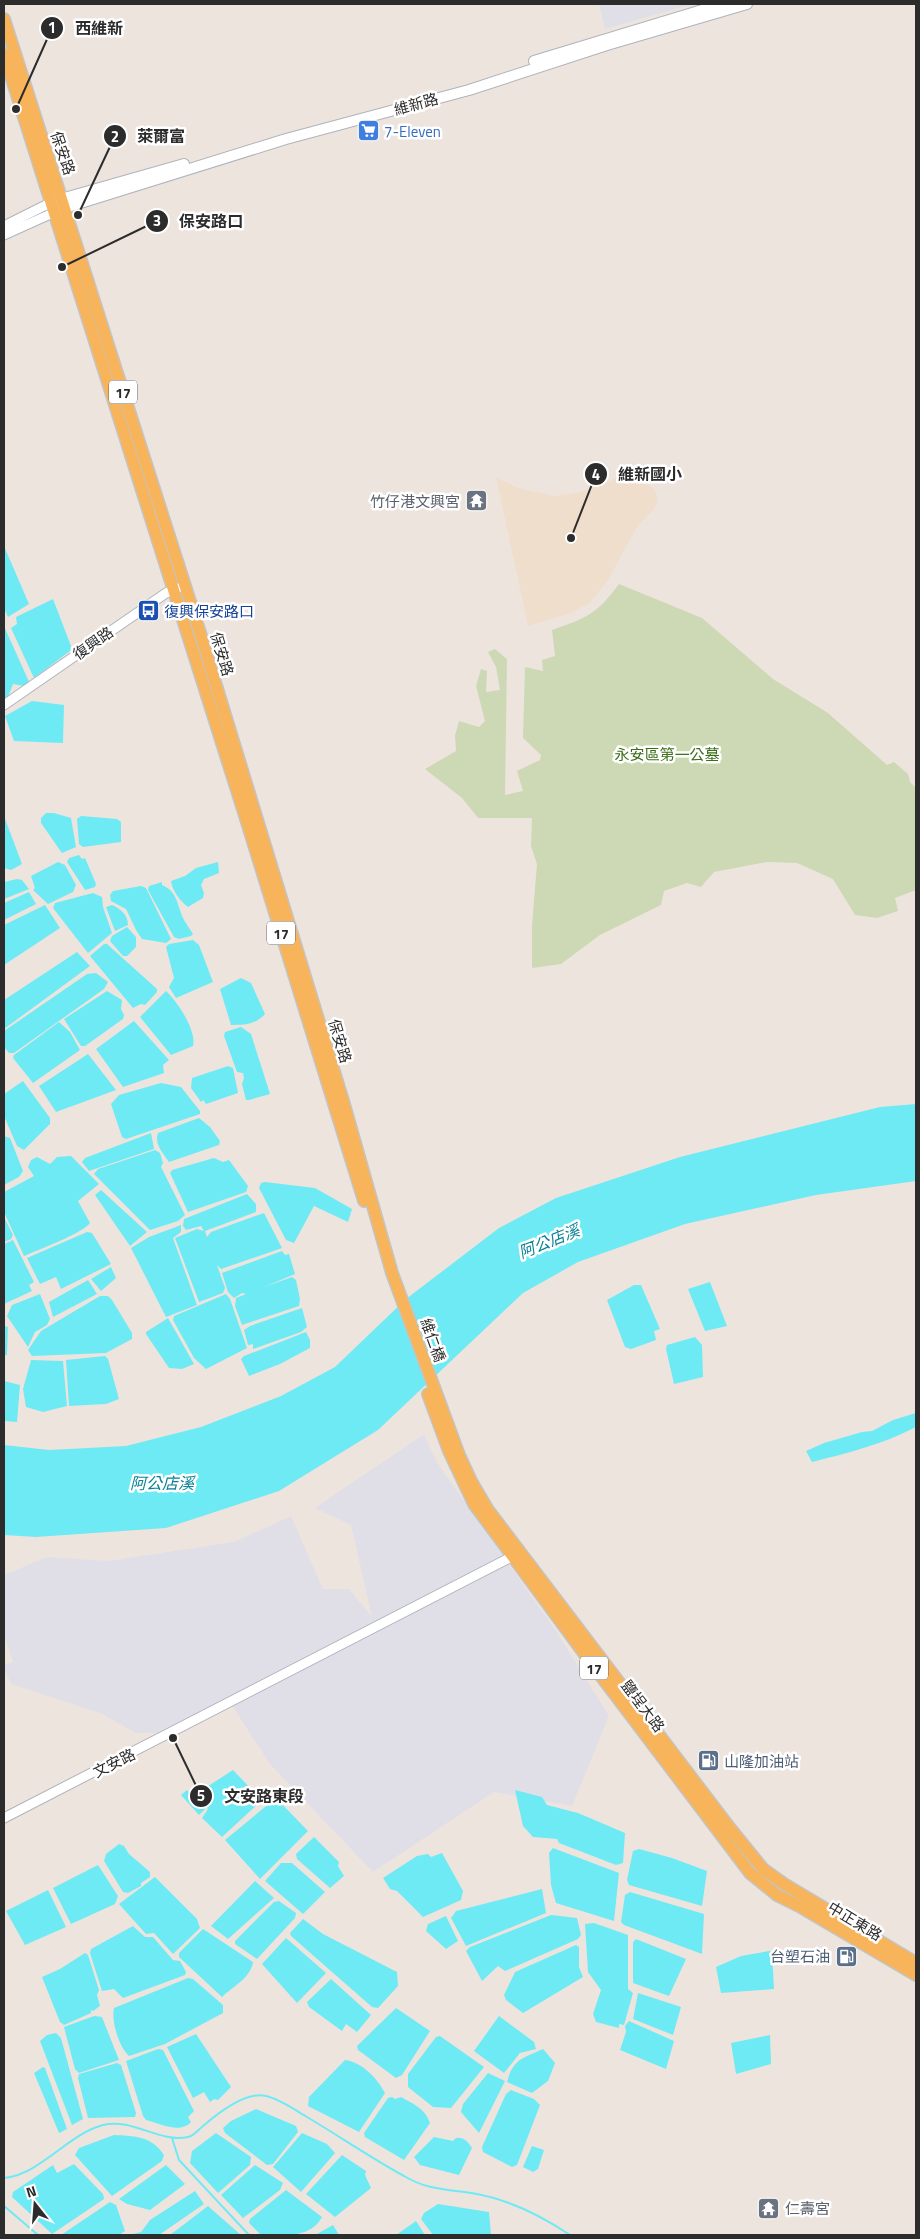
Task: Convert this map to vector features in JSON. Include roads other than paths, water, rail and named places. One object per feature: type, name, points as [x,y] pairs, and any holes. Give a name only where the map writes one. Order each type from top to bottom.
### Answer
[{"type":"main road","name":"維新路","points":[[58,205],[468,83],[603,39],[722,4]]},
{"type":"main road","name":"維新路","points":[[58,205],[286,139],[469,90],[608,45],[748,4]]},
{"type":"main road","name":"保安路","points":[[4,19],[173,590],[390,1275]]},
{"type":"main road","name":"保安路","points":[[4,54],[58,205],[184,586],[344,1104],[390,1275]]},
{"type":"main road","name":"維仁橋","points":[[390,1275],[442,1420]]},
{"type":"main road","name":"鹽埕大路","points":[[442,1420],[471,1481],[517,1554],[671,1760],[750,1873],[777,1895]]},
{"type":"main road","name":"鹽埕大路","points":[[671,1760],[763,1869],[784,1884]]},
{"type":"main road","name":"中正東路","points":[[784,1884],[916,1963]]},
{"type":"main road","name":"中正東路","points":[[777,1895],[800,1906],[916,1975]]},
{"type":"street","points":[[4,226],[58,205]]},
{"type":"street","points":[[4,235],[58,205]]},
{"type":"street","name":"復興路","points":[[4,705],[173,590],[184,586]]},
{"type":"street","name":"文安路","points":[[4,1818],[517,1554]]},
{"type":"water","points":[[4,546],[29,604],[8,617],[4,608]]},
{"type":"water","points":[[53,599],[71,646],[70,651],[34,678],[11,628],[17,624],[16,617]]},
{"type":"water","points":[[4,626],[30,684],[24,686],[13,684],[8,697],[4,700]]},
{"type":"water","points":[[32,701],[64,705],[63,743],[14,741],[5,716]]},
{"type":"water","points":[[46,813],[54,813],[71,818],[76,847],[62,853],[41,823],[41,818]]},
{"type":"water","points":[[4,816],[22,864],[11,870],[4,868]]},
{"type":"water","points":[[81,816],[117,819],[121,822],[121,842],[83,847],[79,844],[77,819]]},
{"type":"water","points":[[79,855],[82,859],[85,858],[96,884],[95,887],[85,890],[67,862],[69,858]]},
{"type":"water","points":[[58,862],[65,865],[76,885],[73,892],[48,904],[33,890],[35,888],[31,876]]},
{"type":"water","points":[[218,862],[219,873],[204,879],[201,885],[204,893],[203,898],[188,907],[177,895],[171,881],[185,876],[196,868]]},
{"type":"water","points":[[17,879],[22,880],[29,889],[4,899],[4,882]]},
{"type":"water","points":[[162,882],[162,885],[175,896],[183,918],[193,934],[191,936],[179,939],[174,937],[148,890],[149,886]]},
{"type":"water","points":[[141,886],[146,888],[171,939],[166,943],[142,939],[126,909],[111,901],[110,895],[113,891]]},
{"type":"water","points":[[29,892],[36,904],[4,920],[4,903]]},
{"type":"water","points":[[93,893],[102,897],[103,907],[112,933],[88,953],[53,908],[55,903]]},
{"type":"water","points":[[45,905],[60,928],[4,965],[4,925]]},
{"type":"water","points":[[112,905],[123,913],[128,921],[128,925],[115,931],[106,907]]},
{"type":"water","points":[[127,927],[136,937],[136,947],[127,956],[123,956],[110,941],[112,936]]},
{"type":"water","points":[[193,940],[199,945],[213,982],[176,998],[169,987],[174,978],[166,947],[169,944]]},
{"type":"water","points":[[104,944],[107,944],[157,989],[157,992],[145,1005],[141,1004],[133,1008],[90,956]]},
{"type":"water","points":[[77,952],[90,966],[4,1029],[4,1000]]},
{"type":"water","points":[[96,973],[108,982],[104,989],[14,1053],[9,1053],[4,1047],[4,1031],[87,974]]},
{"type":"water","points":[[241,978],[251,983],[265,1014],[253,1022],[231,1025],[220,989]]},
{"type":"water","points":[[107,991],[122,1000],[123,1019],[85,1046],[81,1046],[64,1019]]},
{"type":"water","points":[[166,991],[185,1017],[192,1032],[193,1040],[193,1046],[171,1055],[140,1017]]},
{"type":"water","points":[[134,1021],[169,1060],[163,1065],[164,1073],[123,1087],[96,1049]]},
{"type":"water","points":[[59,1022],[70,1032],[80,1050],[33,1083],[13,1058],[14,1055]]},
{"type":"water","points":[[241,1027],[251,1034],[270,1094],[249,1100],[246,1100],[242,1084],[243,1073],[237,1072],[224,1036],[225,1032]]},
{"type":"water","points":[[88,1054],[116,1090],[56,1112],[39,1086]]},
{"type":"water","points":[[228,1066],[233,1068],[238,1093],[206,1104],[203,1100],[201,1102],[191,1088],[192,1078]]},
{"type":"water","points":[[23,1081],[50,1118],[50,1124],[24,1150],[17,1146],[4,1116],[4,1094]]},
{"type":"water","points":[[161,1083],[181,1087],[200,1111],[200,1114],[126,1139],[122,1137],[111,1104],[119,1095]]},
{"type":"water","name":"阿公店溪","points":[[916,1104],[916,1181],[816,1195],[685,1224],[578,1262],[523,1293],[378,1430],[279,1491],[166,1528],[36,1537],[4,1535],[4,1445],[49,1450],[126,1446],[201,1427],[281,1396],[335,1367],[406,1299],[499,1228],[556,1198],[680,1157],[880,1107]]},
{"type":"water","points":[[199,1118],[210,1127],[220,1141],[219,1145],[169,1162],[158,1145],[158,1133]]},
{"type":"water","points":[[151,1133],[154,1149],[89,1171],[82,1162],[85,1158]]},
{"type":"water","points":[[4,1136],[10,1138],[23,1171],[19,1177],[4,1185]]},
{"type":"water","points":[[155,1150],[160,1153],[163,1163],[161,1167],[185,1215],[178,1221],[150,1230],[94,1174],[98,1169]]},
{"type":"water","points":[[71,1156],[99,1184],[78,1201],[90,1223],[79,1232],[24,1256],[4,1212],[4,1192],[34,1176],[28,1167],[31,1160],[37,1157],[50,1164],[57,1157]]},
{"type":"water","points":[[214,1158],[223,1162],[229,1160],[248,1186],[246,1192],[188,1212],[170,1173],[172,1170]]},
{"type":"water","points":[[261,1183],[315,1188],[352,1209],[348,1222],[314,1206],[294,1243],[286,1240],[259,1188]]},
{"type":"water","points":[[101,1190],[147,1232],[130,1246],[95,1195]]},
{"type":"water","points":[[247,1194],[256,1204],[256,1212],[205,1231],[207,1237],[211,1232],[264,1213],[282,1248],[221,1269],[217,1265],[225,1288],[223,1293],[199,1302],[175,1238],[197,1229],[204,1231],[201,1226],[186,1230],[183,1226],[184,1219]]},
{"type":"water","points":[[4,1217],[13,1235],[11,1239],[4,1242]]},
{"type":"water","points":[[181,1225],[181,1232],[173,1238],[197,1305],[166,1317],[131,1248],[149,1237]]},
{"type":"water","points":[[87,1232],[92,1233],[111,1264],[61,1289],[56,1277],[40,1284],[27,1258]]},
{"type":"water","points":[[13,1240],[34,1282],[29,1285],[32,1291],[4,1304],[4,1244]]},
{"type":"water","points":[[282,1251],[285,1255],[289,1254],[295,1274],[264,1287],[292,1277],[296,1280],[300,1299],[299,1306],[242,1325],[235,1306],[236,1298],[246,1294],[242,1293],[234,1298],[228,1292],[222,1273]]},
{"type":"water","points":[[111,1267],[116,1278],[101,1291],[91,1279]]},
{"type":"water","points":[[88,1280],[97,1294],[53,1317],[49,1302]]},
{"type":"water","points":[[710,1282],[727,1326],[705,1331],[688,1289]]},
{"type":"water","points":[[634,1285],[641,1285],[660,1329],[654,1331],[656,1340],[631,1349],[625,1347],[607,1300]]},
{"type":"water","points":[[40,1294],[50,1319],[47,1325],[35,1332],[28,1347],[7,1316],[12,1305]]},
{"type":"water","points":[[226,1294],[230,1299],[247,1348],[206,1369],[194,1358],[173,1320],[174,1316]]},
{"type":"water","points":[[100,1296],[108,1296],[112,1300],[132,1333],[132,1339],[106,1353],[32,1356],[28,1350],[41,1331]]},
{"type":"water","points":[[302,1308],[307,1327],[301,1332],[253,1349],[253,1344],[248,1345],[244,1330],[250,1326]]},
{"type":"water","points":[[168,1318],[194,1364],[182,1369],[169,1368],[146,1334],[146,1332]]},
{"type":"water","points":[[4,1326],[8,1327],[7,1355],[4,1355]]},
{"type":"water","points":[[306,1332],[310,1340],[310,1348],[280,1364],[249,1376],[241,1359],[244,1356]]},
{"type":"water","points":[[695,1337],[702,1345],[703,1377],[674,1384],[666,1349],[667,1345]]},
{"type":"water","points":[[105,1356],[108,1359],[119,1399],[106,1404],[69,1406],[66,1360]]},
{"type":"water","points":[[31,1360],[63,1361],[67,1406],[43,1412],[26,1407],[23,1389]]},
{"type":"water","points":[[4,1381],[20,1385],[17,1422],[4,1421]]},
{"type":"water","points":[[916,1413],[916,1427],[878,1443],[812,1462],[806,1451],[824,1443],[872,1431],[893,1420]]},
{"type":"water","points":[[233,1770],[258,1796],[256,1799],[259,1803],[222,1837],[202,1818],[208,1809],[198,1797],[199,1792]]},
{"type":"water","points":[[187,1790],[205,1809],[199,1815],[181,1795]]},
{"type":"water","points":[[515,1790],[542,1797],[547,1805],[578,1813],[625,1833],[623,1863],[616,1865],[559,1843],[557,1839],[533,1837],[523,1826]]},
{"type":"water","points":[[276,1798],[308,1831],[260,1879],[225,1840]]},
{"type":"water","points":[[314,1837],[339,1862],[338,1866],[344,1876],[330,1888],[297,1859],[296,1854]]},
{"type":"water","points":[[119,1844],[124,1846],[129,1854],[150,1872],[150,1877],[141,1883],[141,1886],[128,1893],[123,1892],[104,1861],[106,1854]]},
{"type":"water","points":[[553,1848],[619,1873],[614,1921],[556,1903],[551,1885],[549,1853]]},
{"type":"water","points":[[639,1849],[672,1858],[707,1871],[702,1906],[629,1885],[627,1880],[633,1851]]},
{"type":"water","points":[[442,1853],[463,1891],[461,1900],[423,1917],[397,1891],[390,1889],[383,1878],[417,1856],[428,1854],[431,1857]]},
{"type":"water","points":[[281,1863],[292,1863],[325,1892],[303,1914],[265,1881]]},
{"type":"water","points":[[98,1865],[118,1896],[115,1904],[71,1924],[53,1888]]},
{"type":"water","points":[[155,1877],[197,1919],[200,1928],[173,1954],[154,1933],[146,1934],[119,1904]]},
{"type":"water","points":[[255,1881],[274,1898],[228,1939],[211,1926]]},
{"type":"water","points":[[542,1889],[546,1913],[466,1946],[451,1918],[456,1911]]},
{"type":"water","points":[[48,1890],[66,1927],[25,1945],[6,1911]]},
{"type":"water","points":[[630,1892],[704,1914],[702,1954],[624,1925],[621,1922],[625,1895]]},
{"type":"water","points":[[279,1901],[296,1913],[295,1918],[257,1959],[235,1944],[235,1941],[274,1902]]},
{"type":"water","points":[[551,1915],[577,1918],[581,1935],[578,1939],[505,1971],[498,1966],[482,1981],[466,1951],[470,1947]]},
{"type":"water","points":[[446,1916],[458,1941],[446,1949],[426,1931],[428,1924]]},
{"type":"water","points":[[303,1919],[323,1934],[397,1972],[398,1986],[378,2008],[372,2007],[291,1936],[290,1933]]},
{"type":"water","points":[[594,1923],[628,1935],[628,1989],[633,1993],[624,2025],[619,2024],[619,2028],[596,2022],[593,2014],[601,1990],[588,1972],[585,1924]]},
{"type":"water","points":[[133,1926],[145,1937],[153,1937],[173,1960],[180,1961],[186,1972],[185,1975],[123,1998],[114,1989],[102,1991],[90,1953],[91,1949]]},
{"type":"water","points":[[203,1929],[253,1962],[249,1973],[222,1997],[179,1957],[179,1953]]},
{"type":"water","points":[[286,1938],[326,1973],[297,2003],[262,1964]]},
{"type":"water","points":[[636,1939],[686,1959],[669,1996],[633,1983],[633,1942]]},
{"type":"water","points":[[576,1945],[579,1947],[579,1967],[583,1977],[523,2013],[506,2000],[504,1995],[515,1972]]},
{"type":"water","points":[[772,1952],[774,1989],[721,1993],[716,1967],[741,1956]]},
{"type":"water","points":[[85,1953],[88,1955],[99,1990],[97,1995],[100,2006],[93,2011],[91,2010],[91,2013],[64,2025],[60,2022],[42,1977],[60,1969]]},
{"type":"water","points":[[188,1978],[193,1979],[223,2005],[223,2013],[165,2044],[129,2056],[122,2047],[117,2034],[113,2013],[114,2008]]},
{"type":"water","points":[[331,1979],[371,2015],[357,2032],[346,2024],[342,2031],[309,2007],[307,2002]]},
{"type":"water","points":[[638,1993],[681,2007],[673,2035],[633,2019]]},
{"type":"water","points":[[396,2008],[430,2031],[402,2075],[396,2078],[358,2050],[357,2046]]},
{"type":"water","points":[[94,2016],[102,2017],[119,2060],[79,2073],[75,2069],[64,2027]]},
{"type":"water","points":[[499,2016],[534,2042],[536,2049],[520,2053],[504,2073],[474,2051]]},
{"type":"water","points":[[629,2021],[674,2041],[666,2069],[620,2050],[626,2032],[625,2026]]},
{"type":"water","points":[[56,2033],[61,2038],[83,2119],[72,2125],[40,2041],[47,2035]]},
{"type":"water","points":[[196,2034],[231,2087],[218,2100],[214,2099],[210,2102],[204,2092],[193,2098],[167,2047]]},
{"type":"water","points":[[770,2035],[771,2064],[736,2074],[731,2043]]},
{"type":"water","points":[[440,2036],[484,2067],[451,2108],[433,2107],[408,2087],[408,2074],[436,2037]]},
{"type":"water","points":[[158,2049],[163,2050],[194,2111],[188,2117],[191,2122],[187,2126],[170,2127],[146,2120],[143,2116],[126,2061]]},
{"type":"water","points":[[543,2049],[555,2063],[548,2081],[532,2093],[507,2082],[512,2068],[520,2060]]},
{"type":"water","points":[[345,2060],[363,2067],[378,2082],[385,2093],[359,2132],[308,2106],[309,2097]]},
{"type":"water","points":[[117,2063],[121,2065],[136,2113],[135,2117],[88,2118],[78,2078],[79,2074]]},
{"type":"water","points":[[43,2067],[45,2068],[67,2129],[59,2133],[34,2073]]},
{"type":"water","points":[[488,2073],[505,2081],[479,2133],[461,2112],[463,2104]]},
{"type":"water","points":[[511,2090],[534,2099],[540,2105],[517,2165],[512,2167],[483,2152],[482,2147],[506,2094]]},
{"type":"water","points":[[392,2097],[395,2099],[401,2097],[418,2107],[430,2123],[404,2160],[365,2137],[364,2133],[388,2098]]},
{"type":"water","points":[[256,2109],[296,2126],[298,2132],[273,2164],[267,2165],[225,2133],[223,2128],[231,2121]]},
{"type":"water","points":[[216,2133],[251,2157],[250,2165],[218,2193],[190,2163],[192,2151]]},
{"type":"water","points":[[302,2133],[327,2144],[335,2153],[301,2192],[273,2167]]},
{"type":"water","points":[[114,2135],[142,2138],[154,2144],[164,2155],[162,2161],[112,2196],[75,2155],[79,2148]]},
{"type":"water","points":[[434,2137],[453,2141],[456,2138],[461,2138],[472,2148],[459,2175],[420,2165],[414,2157]]},
{"type":"water","points":[[532,2146],[544,2150],[538,2169],[533,2172],[523,2167]]},
{"type":"water","points":[[342,2155],[366,2171],[365,2175],[371,2188],[335,2217],[306,2194]]},
{"type":"water","points":[[74,2164],[103,2194],[104,2199],[52,2234],[12,2197],[13,2192],[53,2165],[57,2173]]},
{"type":"water","points":[[166,2165],[185,2184],[150,2210],[127,2204],[119,2199]]},
{"type":"water","points":[[255,2165],[283,2183],[280,2190],[243,2218],[221,2195]]},
{"type":"water","points":[[286,2190],[322,2217],[317,2224],[303,2232],[287,2235],[261,2235],[249,2223],[250,2219]]},
{"type":"water","points":[[195,2191],[204,2204],[159,2235],[129,2235],[141,2232],[150,2220]]},
{"type":"water","points":[[110,2202],[116,2205],[125,2231],[119,2235],[61,2235]]},
{"type":"water","points":[[438,2204],[489,2212],[491,2235],[433,2235],[421,2219],[424,2213]]},
{"type":"water","points":[[208,2206],[241,2235],[170,2235]]},
{"type":"water","points":[[416,2221],[425,2235],[396,2235]]},
{"type":"water","points":[[333,2225],[339,2235],[315,2235]]},
{"type":"waterway","points":[[4,2178],[30,2170],[78,2137],[103,2125],[125,2125],[167,2137],[188,2137],[233,2104],[258,2095],[266,2096],[287,2105],[413,2181],[439,2189],[477,2194],[501,2200],[549,2222],[570,2235]]},
{"type":"waterway","points":[[172,2138],[179,2160],[249,2235]]},
{"type":"waterway","points":[[4,2206],[38,2235]]},
{"type":"place","name":"西維新","points":[[16,109]]},
{"type":"place","name":"7-Eleven","points":[[368,131]]},
{"type":"place","name":"萊爾富","points":[[78,215]]},
{"type":"place","name":"保安路口","points":[[62,267]]},
{"type":"place","name":"竹仔港文興宮","points":[[476,501]]},
{"type":"place","name":"維新國小","points":[[571,538]]},
{"type":"place","name":"復興保安路口","points":[[148,611]]},
{"type":"place","name":"文安路東段","points":[[173,1738]]},
{"type":"place","name":"山隆加油站","points":[[708,1761]]},
{"type":"place","name":"台塑石油","points":[[846,1956]]},
{"type":"place","name":"仁壽宮","points":[[769,2208]]},
{"type":"park label","name":"永安區第一公墓","points":[[667,754]]}]
